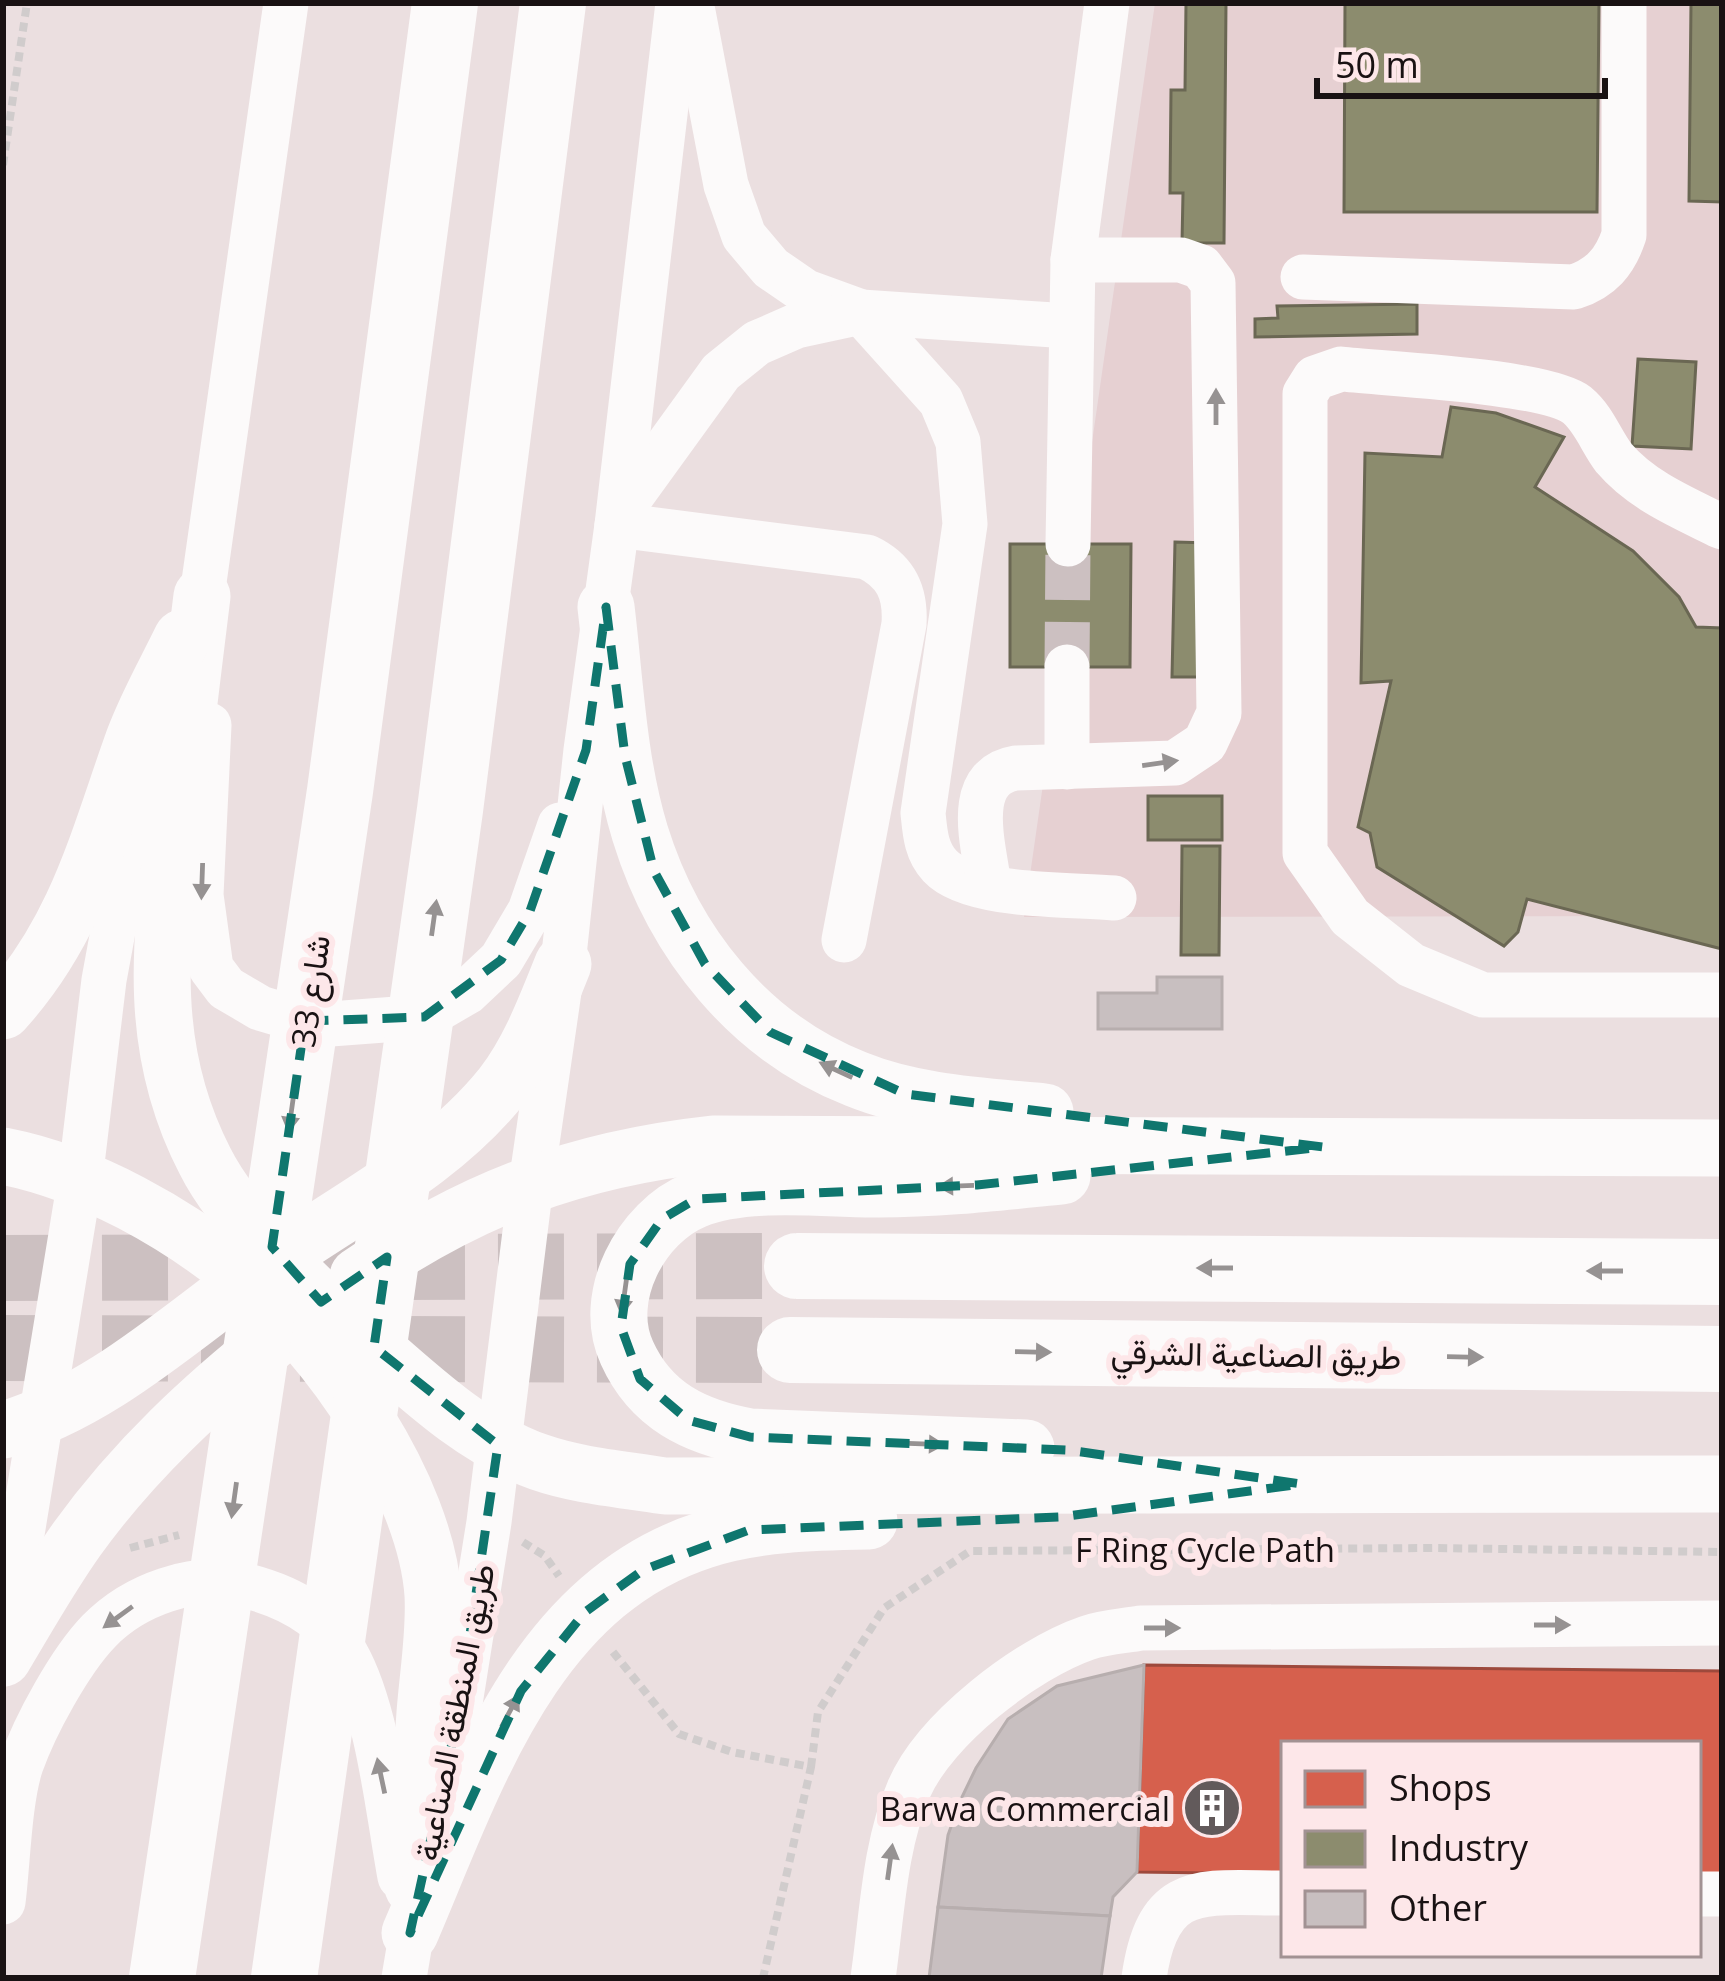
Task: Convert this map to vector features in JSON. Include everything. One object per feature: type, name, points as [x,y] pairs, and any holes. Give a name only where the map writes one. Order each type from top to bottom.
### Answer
[{"type":"highway","name":"شارع 33","points":[[162,1978],[340,791],[445,3]]},
{"type":"highway","points":[[284,1978],[449,810],[554,3]]},
{"type":"highway","points":[[797,1266],[1722,1272]]},
{"type":"highway","name":"طريق الصناعية الشرقي","points":[[790,1350],[1722,1359]]},
{"type":"main road","points":[[3,1011],[32,980],[66,925],[92,865],[136,733],[202,596]]},
{"type":"main road","points":[[202,596],[160,946],[162,1021],[174,1091],[206,1164],[238,1210],[263,1268]]},
{"type":"main road","points":[[606,607],[625,756],[639,831],[654,871],[705,964],[770,1031],[813,1060],[858,1081],[904,1094],[1323,1147]]},
{"type":"main road","points":[[23,1424],[126,1367],[263,1268],[417,1168],[503,1084],[529,1044],[563,964]]},
{"type":"main road","points":[[3,1655],[75,1541],[118,1487],[170,1429],[307,1313],[429,1232],[531,1184],[595,1162],[713,1144],[1722,1148]]},
{"type":"main road","points":[[1301,1484],[1068,1450],[750,1437],[713,1430],[675,1411],[640,1379],[624,1348],[621,1298],[630,1264],[644,1240],[662,1219],[696,1199],[776,1188],[977,1185],[1323,1147]]},
{"type":"main road","points":[[3,1156],[80,1180],[263,1268],[307,1313],[499,1445],[541,1463],[664,1486],[1722,1484]]},
{"type":"main road","points":[[307,1313],[355,1406],[400,1478],[418,1522],[433,1591],[433,1652],[407,1955]]},
{"type":"main road","points":[[407,1955],[475,1783],[520,1691],[585,1612],[643,1570],[702,1540],[748,1530],[812,1522],[1061,1517],[1301,1484]]},
{"type":"street","points":[[3,1655],[23,1424],[80,1180],[104,980],[128,850],[202,596],[286,3]]},
{"type":"street","points":[[499,1445],[563,964],[678,3]]},
{"type":"street","points":[[692,3],[726,185],[744,236],[771,268],[806,292],[861,313],[940,401],[958,442],[965,524],[923,813],[926,842],[940,866],[962,882],[1114,898]]},
{"type":"street","points":[[1068,544],[1073,260],[1107,3]]},
{"type":"street","points":[[1303,278],[1574,287],[1601,274],[1620,249],[1624,235],[1624,3]]},
{"type":"street","points":[[989,887],[980,809],[986,786],[1004,770],[1175,763],[1205,743],[1219,712],[1213,283],[1201,267],[1181,260],[1073,260]]},
{"type":"street","points":[[618,520],[721,372],[758,343],[796,326],[861,313],[1069,326]]},
{"type":"street","points":[[1722,527],[1650,490],[1614,458],[1577,405],[1560,396],[1541,390],[1342,369],[1315,378],[1305,394],[1305,853],[1350,916],[1411,965],[1483,995],[1722,994]]},
{"type":"street","points":[[618,520],[867,557],[892,574],[901,589],[904,623],[844,940]]},
{"type":"street","points":[[202,596],[211,747],[201,896],[205,945],[211,968],[226,988],[260,1008],[317,1025],[377,1022],[424,1017],[466,992],[501,960],[530,911],[586,750]]},
{"type":"street","points":[[1067,667],[1067,767]]},
{"type":"street","name":"طريق المنطقة الصناعية","points":[[407,1955],[458,1716],[499,1445]]},
{"type":"street","points":[[3,1902],[20,1767],[60,1686],[100,1630],[142,1600],[188,1583],[236,1583],[280,1595],[321,1621],[346,1654],[375,1749],[407,1955]]},
{"type":"street","points":[[873,1978],[893,1841],[909,1790],[929,1754],[1004,1685],[1048,1655],[1090,1636],[1141,1628],[1722,1623]]},
{"type":"street","points":[[1144,1978],[1154,1928],[1173,1906],[1197,1894],[1281,1893]]},
{"type":"path","points":[[3,165],[27,3]]},
{"type":"path","name":"F Ring Cycle Path","points":[[811,1767],[818,1712],[884,1608],[970,1550],[1722,1552]]},
{"type":"highlighted area","points":[[606,607],[625,756],[654,871],[705,964],[770,1032],[905,1094],[1323,1147],[977,1185],[696,1199],[662,1219],[630,1264],[621,1327],[640,1379],[688,1420],[750,1437],[1068,1450],[1301,1484],[1061,1517],[749,1530],[643,1570],[585,1612],[521,1691],[410,1933],[458,1716],[498,1445],[374,1347],[387,1257],[321,1302],[272,1247],[305,1021],[424,1017],[501,960],[530,911],[586,750]]},
{"type":"shaded area","points":[[1155,3],[1722,3],[1722,916],[1024,917]]},
{"type":"building: Shops","name":"Barwa Commercial","points":[[1144,1665],[1722,1671],[1722,1878],[1701,1878],[1701,1741],[1281,1741],[1281,1874],[1137,1872]]},
{"type":"building: Industry","points":[[1186,3],[1226,3],[1224,243],[1182,243],[1183,193],[1170,193],[1171,90],[1185,90]]},
{"type":"building: Industry","points":[[1345,3],[1599,3],[1597,212],[1344,212]]},
{"type":"building: Industry","points":[[1691,3],[1722,3],[1722,202],[1689,201]]},
{"type":"building: Industry","points":[[1417,304],[1417,334],[1255,337],[1255,319],[1278,318],[1277,306]]},
{"type":"building: Industry","points":[[1638,359],[1696,362],[1691,449],[1632,446]]},
{"type":"building: Industry","points":[[1451,407],[1496,413],[1564,437],[1535,487],[1633,551],[1679,597],[1696,627],[1722,628],[1722,949],[1527,899],[1518,932],[1504,946],[1377,867],[1370,833],[1358,827],[1391,681],[1361,683],[1365,453],[1442,457]]},
{"type":"building: Industry","points":[[1175,542],[1209,543],[1207,677],[1172,677]]},
{"type":"building: Industry","points":[[1010,544],[1131,544],[1130,667],[1010,667]]},
{"type":"building: Industry","points":[[1148,796],[1222,796],[1222,840],[1148,840]]},
{"type":"building: Industry","points":[[1182,846],[1220,846],[1219,955],[1181,955]]},
{"type":"building: Other","points":[[1157,977],[1222,977],[1222,1029],[1098,1029],[1098,993],[1157,993]]},
{"type":"building: Other","points":[[1144,1665],[1137,1872],[1113,1897],[1110,1916],[938,1907],[948,1835],[961,1799],[1008,1719],[1057,1686]]},
{"type":"building: Other","name":"Barwa Commercial","points":[[938,1907],[1110,1916],[1101,1978],[929,1978]]},
{"type":"tunnel","points":[[1067,667],[1068,544]]},
{"type":"tunnel","points":[[3,1268],[797,1266]]},
{"type":"tunnel","points":[[3,1348],[790,1350]]},
{"type":"place","name":"Barwa Commercial","points":[[1212,1808]]}]
